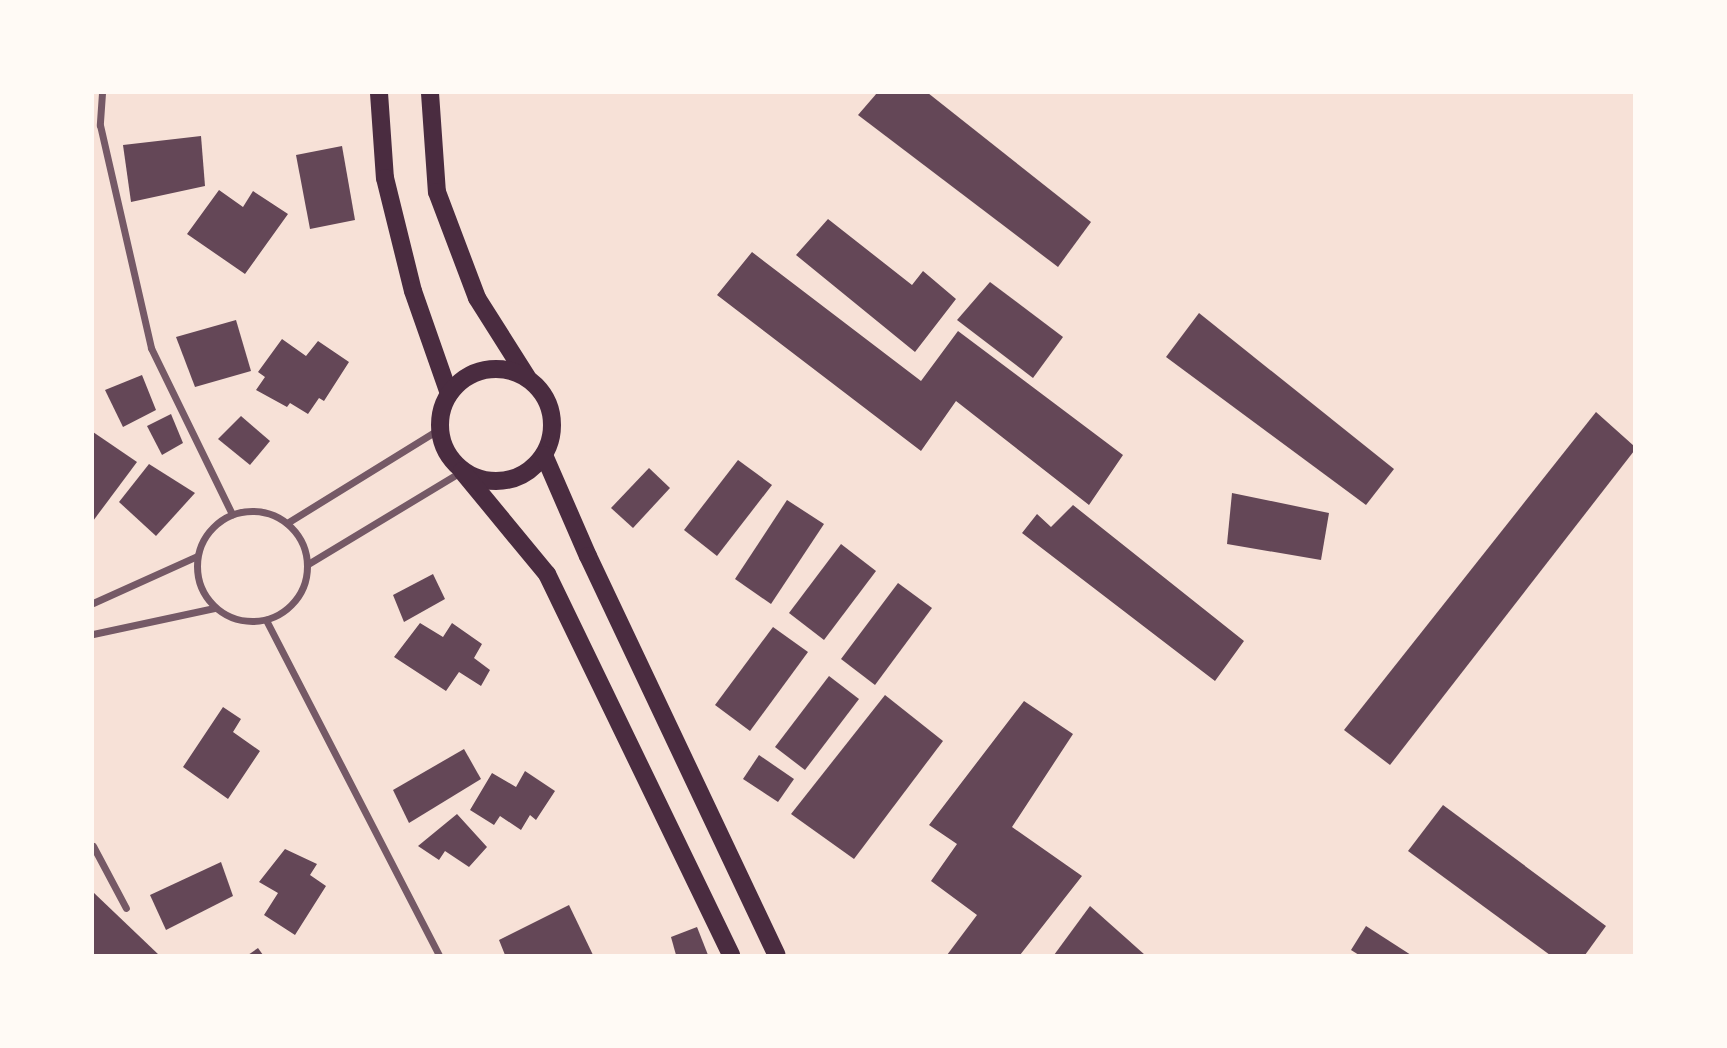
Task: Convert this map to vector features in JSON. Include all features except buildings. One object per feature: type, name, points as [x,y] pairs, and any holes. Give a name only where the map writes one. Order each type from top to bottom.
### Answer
[{"type":"main road","points":[[379,93],[385,178],[413,291],[449,394]]},
{"type":"main road","points":[[430,93],[438,192],[477,298],[527,377],[540,389],[549,405],[553,422],[544,455],[531,469],[516,478],[497,482],[479,480],[462,471]]},
{"type":"main road","points":[[527,377],[511,370],[485,370],[461,380],[449,394],[441,410],[439,429],[442,445],[547,574],[731,955]]},
{"type":"main road","points":[[544,455],[588,556],[777,955]]},
{"type":"street","points":[[102,93],[100,125],[151,348],[232,514]]},
{"type":"street","points":[[287,523],[439,429]]},
{"type":"street","points":[[307,564],[462,471]]},
{"type":"street","points":[[260,511],[287,523],[298,534],[307,564],[305,582],[297,599],[283,612],[267,620],[248,622],[229,618],[214,608],[202,593],[197,575],[197,556],[204,539],[216,524],[232,514],[260,511]]},
{"type":"street","points":[[93,603],[197,556]]},
{"type":"street","points":[[93,634],[214,608]]},
{"type":"street","points":[[267,620],[439,955]]},
{"type":"street","points":[[93,846],[126,908]]}]
